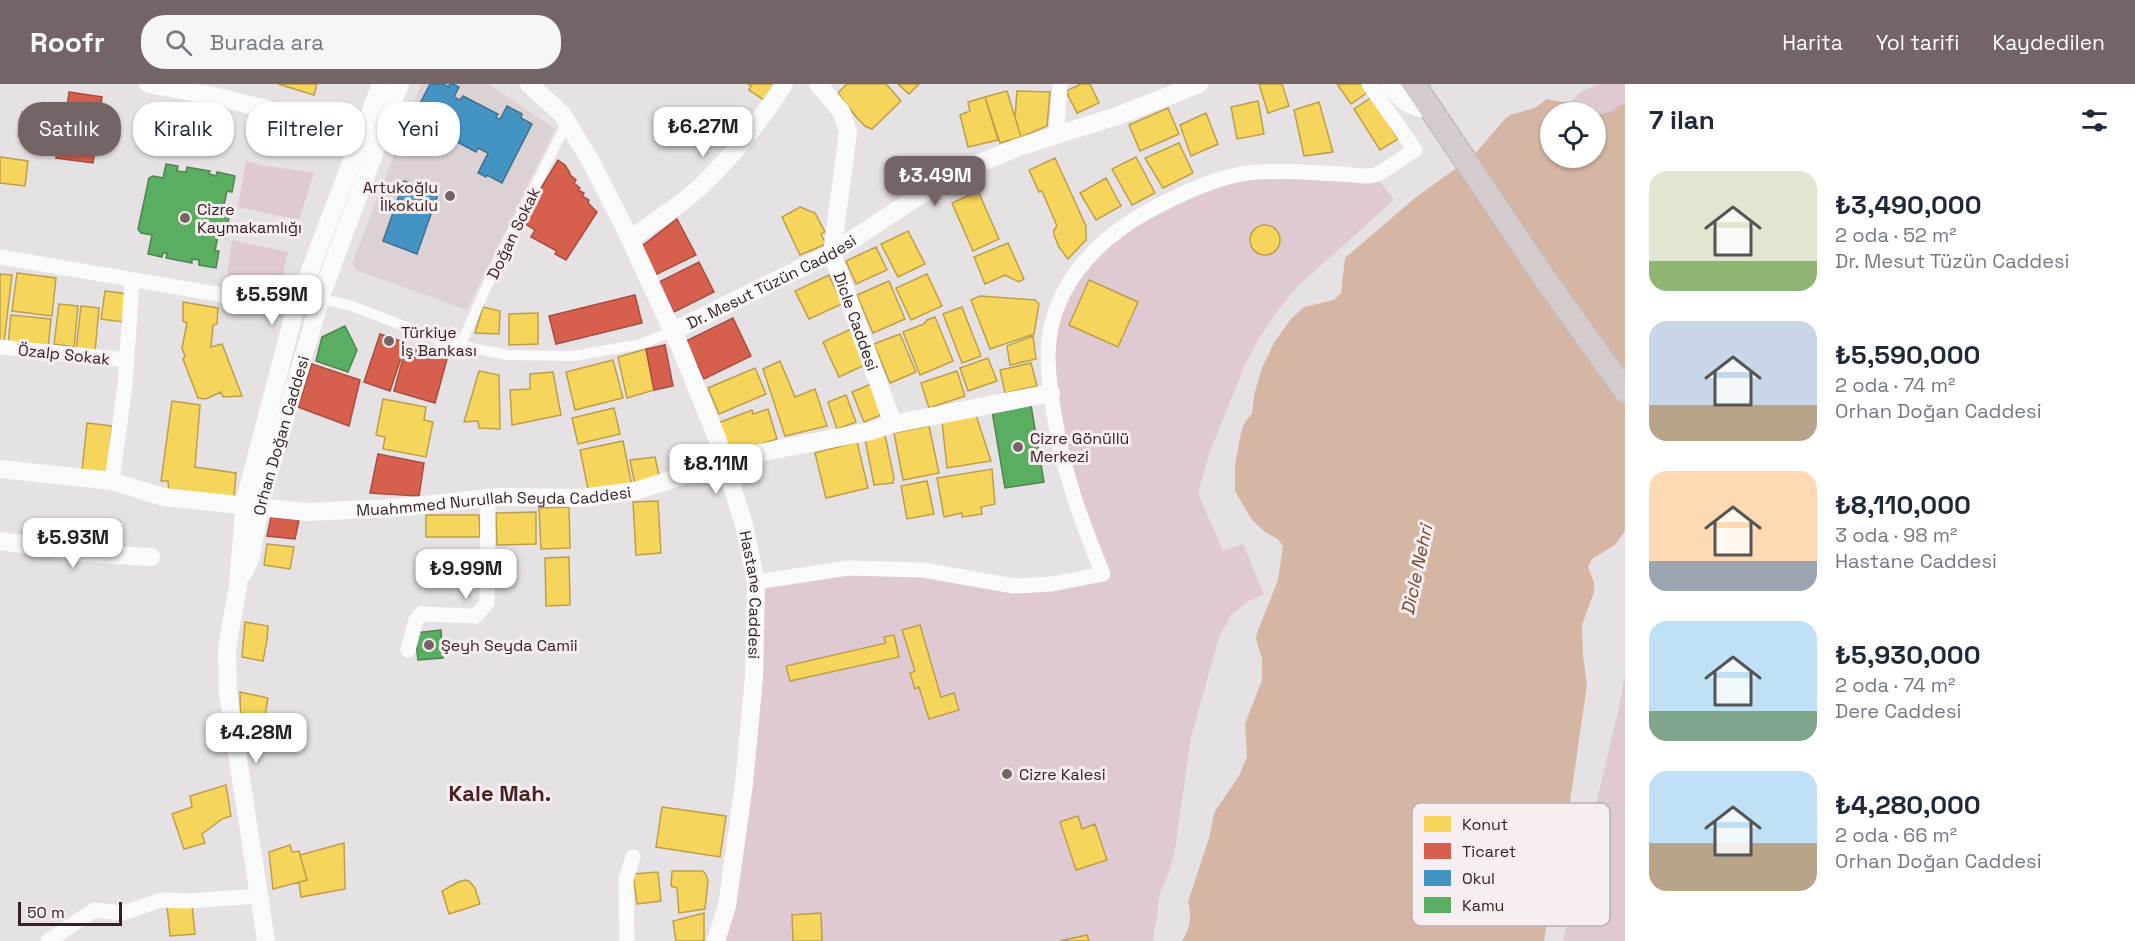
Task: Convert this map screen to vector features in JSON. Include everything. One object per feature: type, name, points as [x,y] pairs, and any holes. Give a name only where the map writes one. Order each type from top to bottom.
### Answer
[{"type":"main road","points":[[1414,84],[1543,276],[1625,391]]},
{"type":"street","points":[[148,84],[246,104]]},
{"type":"street","name":"Orhan Doğan Caddesi","points":[[365,126],[381,84]]},
{"type":"street","name":"Orhan Doğan Caddesi","points":[[393,102],[400,84]]},
{"type":"street","name":"Hastane Caddesi","points":[[529,84],[562,114],[589,158],[630,239],[717,438],[744,525],[756,582],[754,677],[744,784],[727,906],[716,941]]},
{"type":"street","points":[[630,239],[696,190],[732,154],[773,102],[784,84]]},
{"type":"street","name":"Dicle Caddesi","points":[[818,84],[841,111],[848,132],[832,253],[893,424]]},
{"type":"street","points":[[1056,135],[1060,84]]},
{"type":"street","name":"Dr. Mesut Tüzün Caddesi","points":[[321,298],[352,306],[448,343],[507,355],[574,356],[641,344],[832,253],[952,174],[1019,147],[1117,116],[1199,84]]},
{"type":"street","points":[[756,582],[848,568],[923,570],[1014,586],[1052,584],[1103,574],[1069,484],[1060,452],[1051,393],[1048,355],[1051,330],[1061,296],[1069,282],[1092,254],[1130,222],[1166,202],[1220,179],[1259,172],[1375,175],[1415,150],[1369,84]]},
{"type":"street","points":[[1389,84],[1400,99],[1416,108],[1431,109]]},
{"type":"street","name":"Doğan Sokak","points":[[460,346],[500,257],[567,122]]},
{"type":"street","name":"Orhan Doğan Caddesi","points":[[252,505],[321,298],[377,146]]},
{"type":"street","name":"Orhan Doğan Caddesi","points":[[266,941],[228,694],[228,648],[252,505],[295,309],[354,156]]},
{"type":"street","points":[[0,257],[295,309],[321,298]]},
{"type":"street","points":[[112,481],[128,360],[132,281]]},
{"type":"street","name":"Özalp Sokak","points":[[0,347],[128,360]]},
{"type":"street","name":"Muahmmed Nurullah Seyda Caddesi","points":[[0,468],[112,481],[163,496],[307,512],[394,508],[488,499],[581,498],[634,491],[754,454],[1051,393]]},
{"type":"street","points":[[408,650],[416,620],[421,614],[476,616],[487,603],[488,499]]},
{"type":"street","points":[[0,541],[85,553],[151,557]]},
{"type":"street","points":[[627,941],[626,879],[633,857]]},
{"type":"street","points":[[48,941],[94,910],[123,914],[161,900],[186,901],[259,896]]},
{"type":"shaded area","name":"Artukoğlu İlkokulu","points":[[421,84],[489,84],[555,129],[467,310],[356,270],[352,264],[393,156],[460,156],[460,102],[414,102]]},
{"type":"shaded area","points":[[1599,84],[1625,84],[1625,103],[1606,113],[1606,102],[1570,102],[1581,92]]},
{"type":"shaded area","points":[[246,161],[314,173],[299,220],[238,207]]},
{"type":"shaded area","points":[[1375,175],[1394,200],[1299,285],[1278,310],[1258,340],[1244,367],[1210,451],[1198,493],[1223,551],[1243,544],[1264,594],[1249,601],[1232,614],[1219,637],[1191,737],[1175,849],[1170,870],[1160,893],[1153,941],[716,941],[727,906],[756,582],[848,568],[1014,586],[1103,574],[1051,393],[1056,310],[1108,239],[1220,179]]},
{"type":"shaded area","points":[[232,240],[288,252],[280,287],[227,278]]},
{"type":"shaded area","points":[[1625,673],[1625,941],[1563,941],[1567,926],[1610,926],[1610,803],[1596,803]]},
{"type":"water","points":[[1547,99],[1561,102],[1543,102]]},
{"type":"water","name":"Dicle Nehri","points":[[1625,103],[1625,531],[1615,545],[1592,559],[1588,567],[1594,583],[1594,592],[1582,625],[1587,685],[1570,803],[1412,803],[1412,926],[1547,926],[1544,941],[1182,941],[1190,922],[1188,902],[1210,835],[1214,813],[1239,776],[1247,757],[1245,724],[1262,680],[1262,658],[1256,639],[1257,633],[1278,580],[1283,546],[1278,539],[1265,532],[1252,520],[1235,491],[1235,465],[1241,433],[1252,413],[1254,395],[1262,368],[1274,343],[1290,320],[1304,307],[1334,300],[1341,293],[1345,258],[1415,198],[1473,156],[1510,115],[1535,108],[1540,104],[1540,168],[1606,168],[1606,113]]},
{"type":"building: Konut","points":[[278,84],[317,84],[314,95]]},
{"type":"building: Konut","points":[[748,84],[774,84],[764,100],[749,90],[751,86]]},
{"type":"building: Konut","points":[[847,84],[886,84],[901,101],[872,129],[857,118],[838,93]]},
{"type":"building: Konut","points":[[898,84],[919,84],[909,94]]},
{"type":"building: Konut","points":[[1081,84],[1090,84],[1099,103],[1077,113],[1066,91]]},
{"type":"building: Konut","points":[[1259,84],[1282,84],[1289,106],[1268,113]]},
{"type":"building: Konut","points":[[1337,84],[1363,84],[1368,92],[1351,104]]},
{"type":"building: Konut","points":[[1007,91],[1021,137],[1000,143],[985,97]]},
{"type":"building: Konut","points":[[1017,91],[1050,92],[1047,126],[1021,137],[1015,117]]},
{"type":"building: Konut","points":[[985,97],[998,140],[968,147],[960,115],[970,111],[968,102]]},
{"type":"building: Konut","points":[[1372,97],[1398,139],[1380,150],[1354,109]]},
{"type":"building: Konut","points":[[1258,101],[1264,134],[1237,139],[1231,107]]},
{"type":"building: Konut","points":[[1319,102],[1333,152],[1304,156],[1294,110]]},
{"type":"building: Konut","points":[[1168,108],[1179,134],[1140,151],[1129,125]]},
{"type":"building: Konut","points":[[1206,113],[1218,144],[1191,156],[1180,125]]},
{"type":"building: Konut","points":[[1179,143],[1193,173],[1163,188],[1145,158]]},
{"type":"building: Konut","points":[[0,157],[28,161],[25,186],[0,183]]},
{"type":"building: Konut","points":[[1136,157],[1155,193],[1132,205],[1112,169]]},
{"type":"building: Konut","points":[[1055,158],[1086,226],[1086,240],[1068,259],[1054,235],[1057,226],[1042,191],[1039,192],[1029,170]]},
{"type":"building: Konut","points":[[1106,178],[1121,206],[1096,220],[1080,193]]},
{"type":"building: Konut","points":[[978,191],[999,239],[973,251],[952,203]]},
{"type":"building: Konut","points":[[800,207],[815,213],[825,232],[821,234],[826,244],[800,255],[782,217]]},
{"type":"building: Konut","points":[[1265,225],[1276,229],[1280,240],[1276,251],[1265,255],[1254,251],[1250,240],[1254,229]]},
{"type":"building: Konut","points":[[908,231],[925,264],[898,277],[881,244]]},
{"type":"building: Konut","points":[[1008,243],[1024,279],[1019,282],[1005,275],[985,284],[974,257]]},
{"type":"building: Konut","points":[[876,247],[887,270],[856,284],[846,261]]},
{"type":"building: Konut","points":[[17,273],[56,278],[52,316],[12,311]]},
{"type":"building: Konut","points":[[0,274],[12,275],[4,342],[0,341]]},
{"type":"building: Konut","points":[[927,274],[942,306],[911,320],[896,288]]},
{"type":"building: Konut","points":[[829,275],[842,304],[809,319],[795,291]]},
{"type":"building: Konut","points":[[1089,280],[1138,302],[1118,347],[1069,325]]},
{"type":"building: Konut","points":[[889,281],[905,319],[873,333],[857,295]]},
{"type":"building: Konut","points":[[105,291],[128,294],[123,322],[101,319]]},
{"type":"building: Konut","points":[[980,296],[1035,300],[1039,304],[1034,334],[990,349],[971,300]]},
{"type":"building: Konut","points":[[183,302],[218,308],[217,324],[213,325],[211,347],[222,344],[242,396],[223,397],[221,392],[206,399],[198,398],[183,359],[185,356],[182,348],[187,323],[183,321]]},
{"type":"building: Konut","points":[[59,304],[78,306],[74,347],[54,344]]},
{"type":"building: Konut","points":[[81,306],[99,308],[95,352],[76,350]]},
{"type":"building: Konut","points":[[483,307],[500,311],[499,334],[475,333]]},
{"type":"building: Konut","points":[[962,307],[981,356],[962,363],[943,314]]},
{"type":"building: Konut","points":[[538,313],[538,344],[509,345],[509,314]]},
{"type":"building: Konut","points":[[11,315],[51,319],[48,349],[8,344]]},
{"type":"building: Konut","points":[[935,317],[953,361],[920,375],[903,332]]},
{"type":"building: Konut","points":[[851,329],[867,364],[839,377],[823,342]]},
{"type":"building: Konut","points":[[900,334],[916,372],[890,383],[874,344]]},
{"type":"building: Konut","points":[[1033,336],[1036,359],[1010,365],[1007,346]]},
{"type":"building: Konut","points":[[646,349],[654,390],[627,398],[618,357]]},
{"type":"building: Konut","points":[[988,358],[997,381],[968,391],[960,368]]},
{"type":"building: Konut","points":[[613,360],[623,398],[575,410],[566,372]]},
{"type":"building: Konut","points":[[780,361],[795,397],[815,389],[827,426],[785,436],[763,369]]},
{"type":"building: Konut","points":[[1031,363],[1037,386],[1005,393],[1000,370]]},
{"type":"building: Konut","points":[[755,368],[766,394],[719,414],[708,388]]},
{"type":"building: Konut","points":[[479,371],[499,375],[500,429],[479,428],[478,421],[464,422]]},
{"type":"building: Konut","points":[[957,371],[965,396],[929,408],[921,383]]},
{"type":"building: Konut","points":[[553,372],[561,415],[512,425],[510,390],[530,389],[530,374]]},
{"type":"building: Konut","points":[[871,384],[883,414],[864,422],[852,392]]},
{"type":"building: Konut","points":[[846,395],[856,422],[837,429],[828,402]]},
{"type":"building: Konut","points":[[383,399],[426,407],[424,420],[433,422],[426,457],[383,449],[385,437],[376,435]]},
{"type":"building: Konut","points":[[172,401],[200,405],[195,467],[236,473],[234,497],[169,492],[168,481],[161,481]]},
{"type":"building: Konut","points":[[614,408],[620,434],[578,444],[572,418]]},
{"type":"building: Konut","points":[[768,409],[777,439],[731,453],[718,423],[752,410],[753,414]]},
{"type":"building: Konut","points":[[976,415],[991,461],[947,468],[942,421]]},
{"type":"building: Konut","points":[[87,423],[112,426],[107,473],[82,471]]},
{"type":"building: Konut","points":[[929,426],[939,473],[903,480],[894,433]]},
{"type":"building: Konut","points":[[885,435],[894,478],[893,483],[874,485],[865,439]]},
{"type":"building: Konut","points":[[623,441],[632,486],[589,494],[580,450]]},
{"type":"building: Konut","points":[[857,442],[868,488],[826,498],[815,453]]},
{"type":"building: Konut","points":[[655,457],[660,480],[635,485],[630,460]]},
{"type":"building: Konut","points":[[992,469],[995,504],[981,507],[982,514],[962,517],[962,513],[944,517],[937,478]]},
{"type":"building: Konut","points":[[927,481],[934,514],[907,519],[901,486]]},
{"type":"building: Konut","points":[[658,501],[661,553],[636,555],[633,502]]},
{"type":"building: Konut","points":[[569,507],[570,548],[541,549],[539,508]]},
{"type":"building: Konut","points":[[536,512],[536,544],[497,545],[496,513]]},
{"type":"building: Konut","points":[[426,515],[479,515],[480,537],[426,537]]},
{"type":"building: Konut","points":[[267,544],[294,547],[290,569],[264,565]]},
{"type":"building: Konut","points":[[569,557],[570,605],[546,606],[545,558]]},
{"type":"building: Konut","points":[[245,622],[268,626],[263,661],[242,657]]},
{"type":"building: Konut","points":[[920,625],[941,697],[954,693],[959,710],[929,719],[919,687],[915,689],[910,673],[915,671],[902,630]]},
{"type":"building: Konut","points":[[894,635],[899,657],[790,681],[786,666],[886,643],[884,637]]},
{"type":"building: Konut","points":[[240,692],[268,698],[262,734],[241,731]]},
{"type":"building: Konut","points":[[226,785],[231,816],[222,819],[202,834],[205,843],[184,849],[172,814],[192,807],[190,796]]},
{"type":"building: Konut","points":[[662,807],[726,816],[720,857],[656,847]]},
{"type":"building: Konut","points":[[1078,816],[1082,829],[1095,824],[1107,860],[1076,870],[1060,822]]},
{"type":"building: Konut","points":[[344,843],[345,889],[301,897],[299,882],[307,880],[300,855]]},
{"type":"building: Konut","points":[[290,845],[292,852],[299,851],[307,880],[273,889],[269,852]]},
{"type":"building: Konut","points":[[672,871],[702,871],[705,873],[708,880],[705,909],[679,913],[677,888],[671,886]]},
{"type":"building: Konut","points":[[658,872],[661,901],[637,904],[633,874]]},
{"type":"building: Konut","points":[[465,880],[475,888],[480,904],[449,914],[442,891]]},
{"type":"building: Konut","points":[[192,904],[195,934],[170,936],[167,906]]},
{"type":"building: Konut","points":[[704,913],[704,941],[676,941],[673,921]]},
{"type":"building: Konut","points":[[821,913],[822,941],[793,941],[792,915]]},
{"type":"building: Konut","points":[[1087,935],[1089,941],[1060,941]]},
{"type":"building: Ticaret","points":[[69,92],[102,97],[101,102],[68,102]]},
{"type":"building: Ticaret","points":[[56,156],[94,156],[93,163],[56,158]]},
{"type":"building: Ticaret","points":[[558,160],[565,165],[569,174],[576,180],[574,183],[580,188],[578,190],[584,193],[582,196],[589,200],[588,203],[597,212],[566,260],[555,254],[557,251],[531,237],[535,230],[521,221]]},
{"type":"building: Ticaret","points":[[677,219],[696,255],[655,275],[642,246]]},
{"type":"building: Ticaret","points":[[699,262],[714,292],[674,312],[659,282]]},
{"type":"building: Ticaret","points":[[635,295],[642,323],[556,344],[549,316]]},
{"type":"building: Ticaret","points":[[733,318],[751,356],[704,379],[686,341]]},
{"type":"building: Ticaret","points":[[380,334],[406,343],[390,391],[364,382]]},
{"type":"building: Ticaret","points":[[665,345],[673,386],[654,390],[646,349]]},
{"type":"building: Ticaret","points":[[406,347],[447,359],[435,403],[394,391]]},
{"type":"building: Ticaret","points":[[312,364],[360,380],[349,426],[298,407]]},
{"type":"building: Ticaret","points":[[378,454],[424,463],[419,496],[370,493]]},
{"type":"building: Ticaret","points":[[271,517],[299,520],[295,539],[267,536]]},
{"type":"building: Okul","points":[[430,84],[443,84],[449,87],[453,84],[459,87],[454,97],[460,100],[463,96],[498,114],[496,118],[500,119],[507,106],[522,114],[521,118],[532,124],[502,183],[478,173],[488,153],[478,148],[476,152],[460,144],[460,102],[421,102]]},
{"type":"building: Okul","points":[[404,181],[438,194],[417,254],[383,241]]},
{"type":"building: Kamu","name":"Cizre Kaymakamlığı","points":[[166,164],[178,166],[177,171],[186,172],[187,167],[210,171],[209,174],[216,176],[217,172],[235,176],[232,192],[227,191],[224,205],[231,207],[225,238],[218,236],[215,251],[219,251],[216,268],[199,265],[199,260],[192,259],[192,263],[166,258],[167,253],[163,253],[162,257],[148,254],[152,235],[141,233],[138,229],[149,178],[153,176],[163,178]]},
{"type":"building: Kamu","points":[[345,326],[357,350],[348,372],[316,361],[322,337]]},
{"type":"building: Kamu","name":"Cizre Gönüllü Merkezi","points":[[1031,405],[1044,482],[1005,488],[992,411]]},
{"type":"building: Kamu","name":"Şeyh Seyda Camii","points":[[441,630],[443,658],[418,660],[415,633]]},
{"type":"place","name":"Artukoğlu İlkokulu","points":[[450,196]]},
{"type":"place","name":"Cizre Kaymakamlığı","points":[[185,218]]},
{"type":"place","name":"Türkiye İş Bankası","points":[[389,341]]},
{"type":"place","name":"Cizre Gönüllü Merkezi","points":[[1018,447]]},
{"type":"place","name":"Şeyh Seyda Camii","points":[[429,645]]},
{"type":"place","name":"Cizre Kalesi","points":[[1007,774]]},
{"type":"district","name":"Kale Mah.","points":[[500,793]]}]
